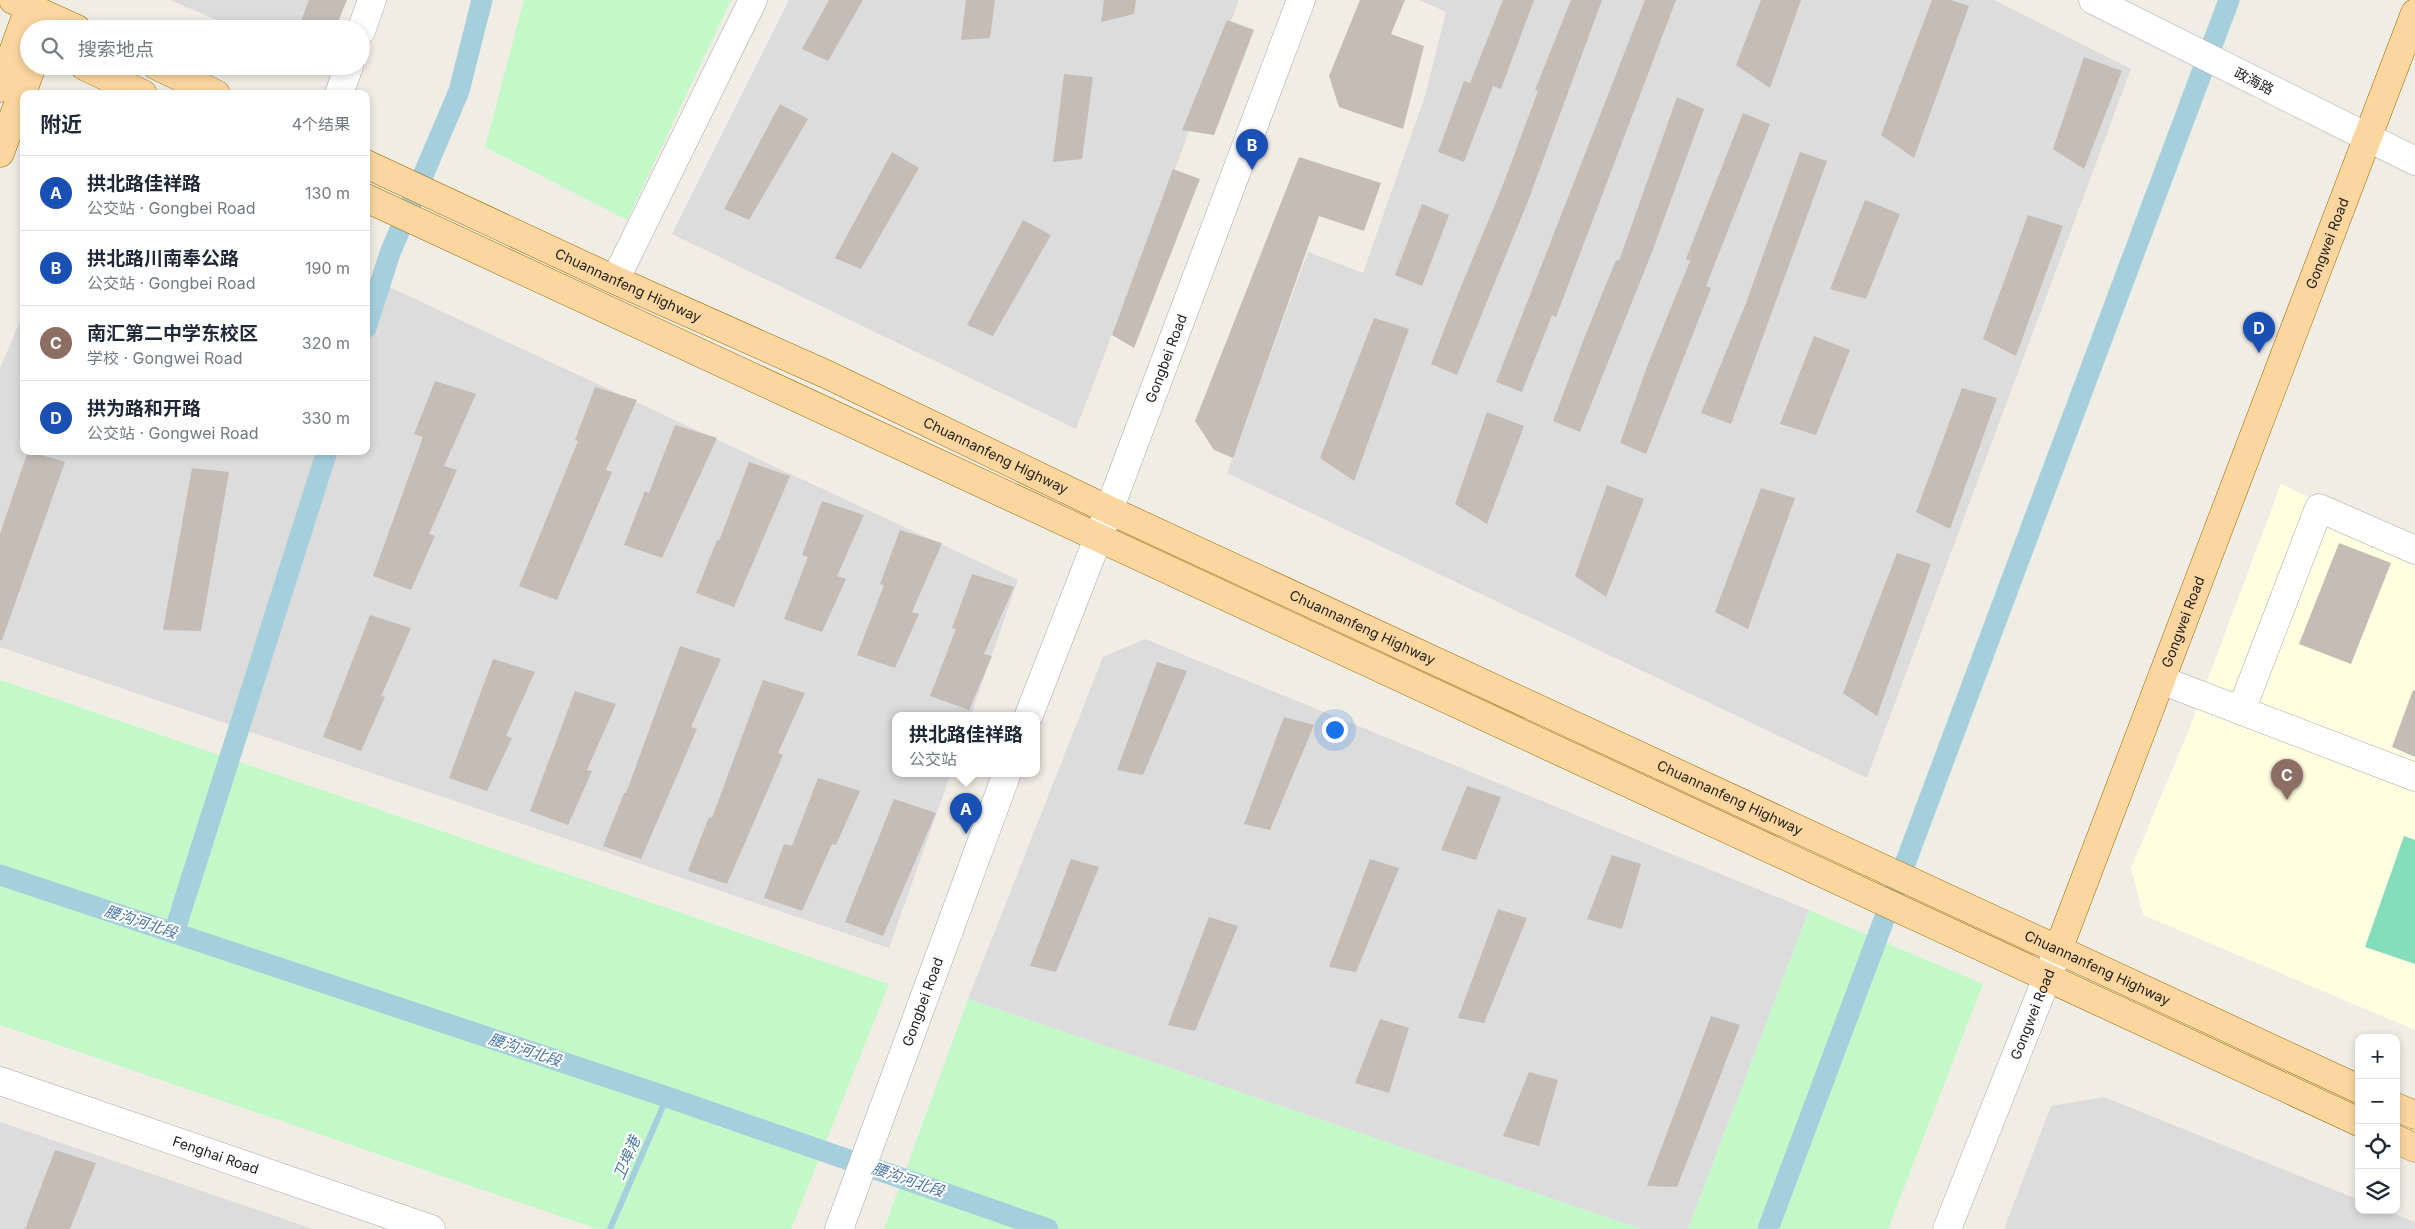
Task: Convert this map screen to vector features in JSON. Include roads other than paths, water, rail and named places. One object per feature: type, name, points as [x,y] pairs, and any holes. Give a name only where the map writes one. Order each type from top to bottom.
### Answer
[{"type":"main road","points":[[29,20],[38,9],[59,20]]},
{"type":"main road","name":"Gongwei Road","points":[[2058,950],[2415,13]]},
{"type":"main road","points":[[0,88],[16,36]]},
{"type":"main road","points":[[23,90],[29,75]]},
{"type":"main road","points":[[103,75],[135,90]]},
{"type":"main road","points":[[177,75],[208,90]]},
{"type":"main road","points":[[0,153],[20,99]]},
{"type":"main road","name":"Chuannanfeng Highway","points":[[375,168],[615,280],[828,375],[1109,510],[2355,1087]]},
{"type":"main road","points":[[370,200],[2355,1120]]},
{"type":"main road","points":[[2400,1109],[2415,1115]]},
{"type":"main road","points":[[2400,1141],[2415,1148]]},
{"type":"street","points":[[365,20],[372,0]]},
{"type":"street","points":[[615,280],[753,0]]},
{"type":"street","name":"Gongbei Road","points":[[1030,712],[1099,538],[1301,0]]},
{"type":"street","name":"政海路","points":[[2093,0],[2367,139],[2415,161]]},
{"type":"street","points":[[340,90],[346,75]]},
{"type":"street","points":[[2241,711],[2319,508],[2415,550]]},
{"type":"street","points":[[2161,680],[2415,777]]},
{"type":"street","name":"Gongbei Road","points":[[843,1219],[1006,777]]},
{"type":"street","name":"Gongwei Road","points":[[1947,1229],[2058,950]]},
{"type":"street","name":"Fenghai Road","points":[[0,1081],[431,1229]]},
{"type":"waterway","points":[[370,316],[390,253],[459,91],[482,0]]},
{"type":"waterway","points":[[1768,1229],[2229,0]]},
{"type":"waterway","points":[[174,933],[326,455]]},
{"type":"waterway","name":"腰沟河北段","points":[[0,875],[667,1097],[1048,1229]]},
{"type":"waterway","name":"卫埠港","points":[[610,1229],[667,1097]]},
{"type":"place","name":"拱北路川南奉公路","points":[[1252,170]]},
{"type":"place","name":"拱为路和开路","points":[[2259,353]]},
{"type":"place","name":"南汇第二中学东校区","points":[[2287,800]]},
{"type":"place","name":"拱北路佳祥路","points":[[966,834]]}]
